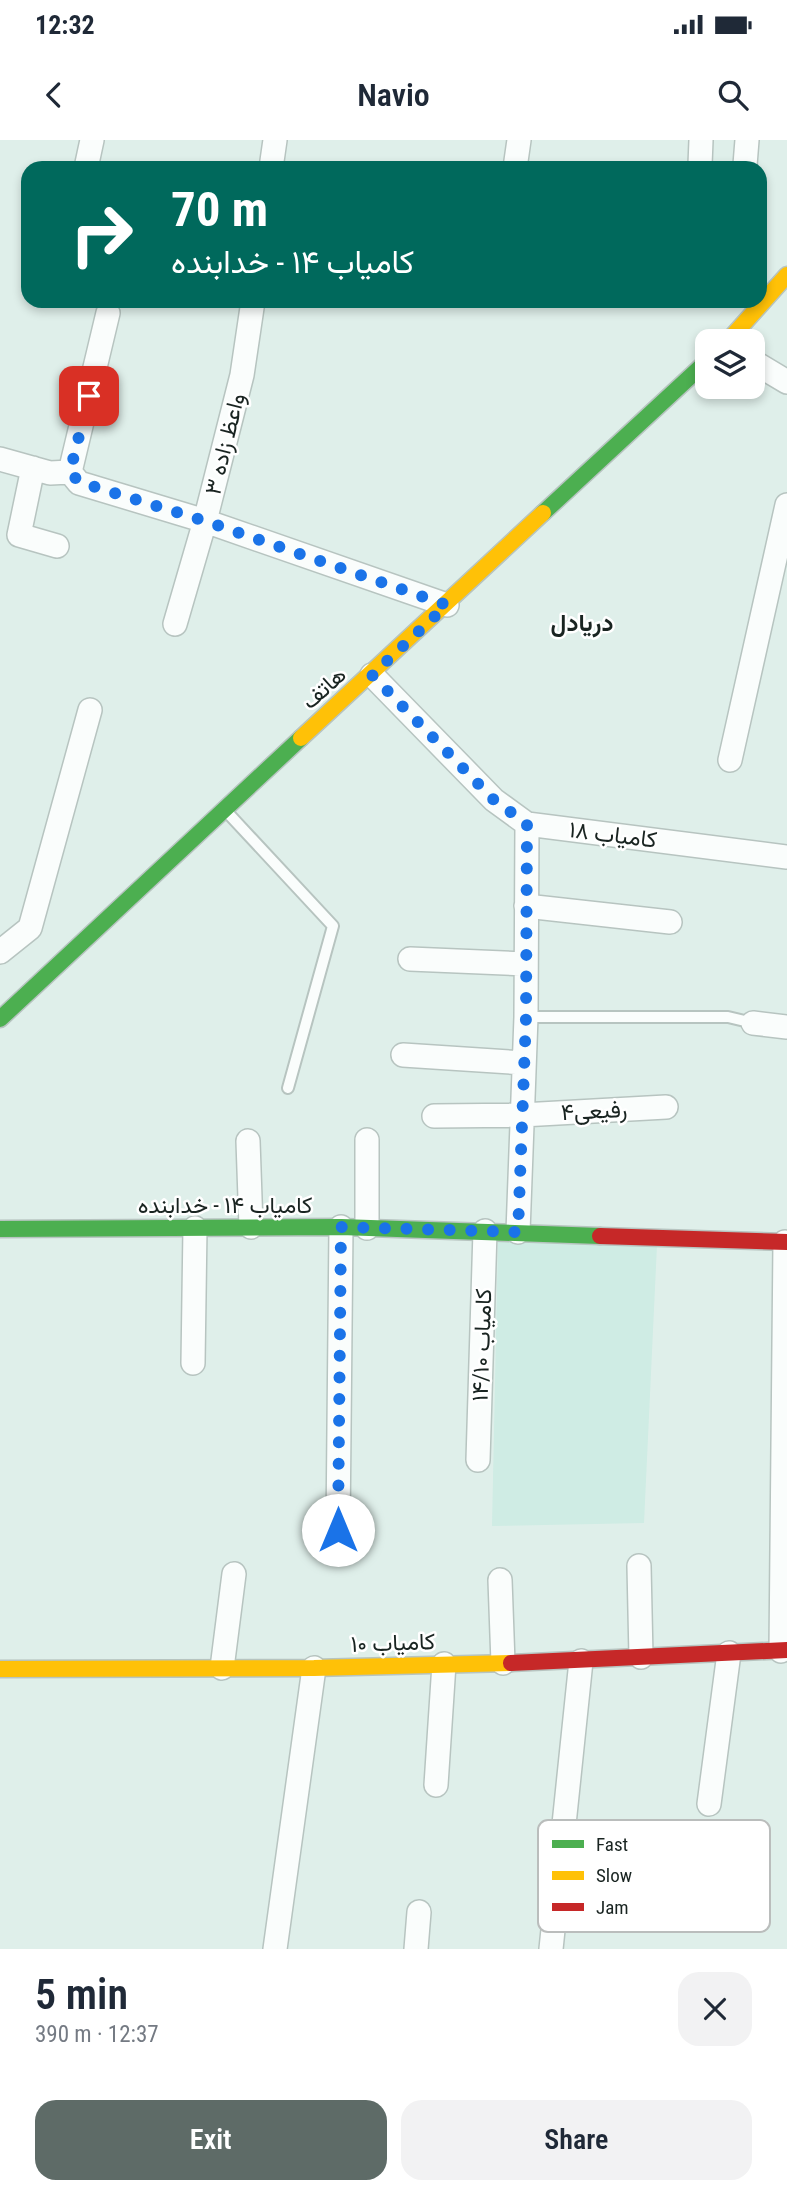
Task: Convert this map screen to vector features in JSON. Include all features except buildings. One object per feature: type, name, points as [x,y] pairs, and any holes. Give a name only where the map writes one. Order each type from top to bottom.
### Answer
[{"type":"street","points":[[88,161],[92,140]]},
{"type":"street","points":[[272,161],[275,140]]},
{"type":"street","points":[[517,161],[519,140]]},
{"type":"street","points":[[700,161],[701,140]]},
{"type":"street","points":[[745,161],[747,140]]},
{"type":"street","points":[[767,297],[787,275]]},
{"type":"street","name":"واعظ زاده ۳","points":[[175,624],[243,375],[252,308]]},
{"type":"street","points":[[738,329],[757,308]]},
{"type":"street","points":[[70,472],[108,313]]},
{"type":"street","points":[[765,369],[787,382]]},
{"type":"street","name":"هاتف","points":[[0,1019],[695,372]]},
{"type":"street","points":[[0,458],[50,472],[70,472],[79,482],[205,521],[447,605]]},
{"type":"street","points":[[33,468],[19,535],[57,547]]},
{"type":"street","points":[[730,760],[787,505]]},
{"type":"street","name":"کامیاب ۱۸","points":[[372,675],[494,800],[527,824],[787,858]]},
{"type":"street","points":[[0,952],[30,928],[90,710]]},
{"type":"street","points":[[518,1232],[526,1017],[527,824]]},
{"type":"street","points":[[526,906],[670,922]]},
{"type":"street","points":[[411,959],[526,964]]},
{"type":"street","points":[[753,1023],[787,1027]]},
{"type":"street","points":[[403,1055],[524,1063]]},
{"type":"street","name":"رفیعی۴","points":[[434,1116],[522,1115],[666,1107]]},
{"type":"street","points":[[367,1140],[367,1228]]},
{"type":"street","points":[[248,1141],[251,1227]]},
{"type":"street","points":[[338,1530],[341,1227]]},
{"type":"street","name":"کامیاب ۱۴ - خدابنده","points":[[0,1229],[341,1227],[786,1242]]},
{"type":"street","points":[[193,1363],[195,1228]]},
{"type":"street","name":"کامیاب ۱۴/۱۰","points":[[478,1460],[485,1231]]},
{"type":"street","points":[[784,1650],[786,1242]]},
{"type":"street","points":[[639,1566],[641,1657]]},
{"type":"street","points":[[222,1668],[234,1574]]},
{"type":"street","points":[[500,1580],[503,1663]]},
{"type":"street","name":"کامیاب ۱۰","points":[[0,1668],[314,1668],[581,1661],[784,1650]]},
{"type":"street","points":[[709,1804],[729,1653]]},
{"type":"street","points":[[564,1820],[581,1661]]},
{"type":"street","points":[[436,1785],[444,1664]]},
{"type":"street","points":[[275,1949],[314,1668]]},
{"type":"street","points":[[416,1949],[419,1912]]},
{"type":"lane","points":[[225,809],[333,926],[288,1088]]},
{"type":"lane","points":[[526,1017],[728,1017],[753,1023]]},
{"type":"shaded area","points":[[498,1241],[657,1245],[644,1523],[492,1526]]},
{"type":"traffic: fast","points":[[543,513],[695,372]]},
{"type":"traffic: fast","points":[[0,1019],[301,738]]},
{"type":"traffic: fast","points":[[0,1229],[341,1227],[600,1236]]},
{"type":"traffic: slow","points":[[767,297],[787,275]]},
{"type":"traffic: slow","points":[[739,329],[758,308]]},
{"type":"traffic: slow","points":[[301,738],[543,513]]},
{"type":"traffic: slow","points":[[0,1669],[314,1668],[511,1663]]},
{"type":"traffic: jam","points":[[600,1236],[787,1242]]},
{"type":"traffic: jam","points":[[511,1663],[787,1650]]},
{"type":"district","name":"دریادل","points":[[582,623]]},
{"type":"route","points":[[89,396],[70,472],[79,482],[205,521],[447,605],[372,675],[494,800],[527,824],[526,1017],[518,1232],[341,1227],[338,1530]]}]
